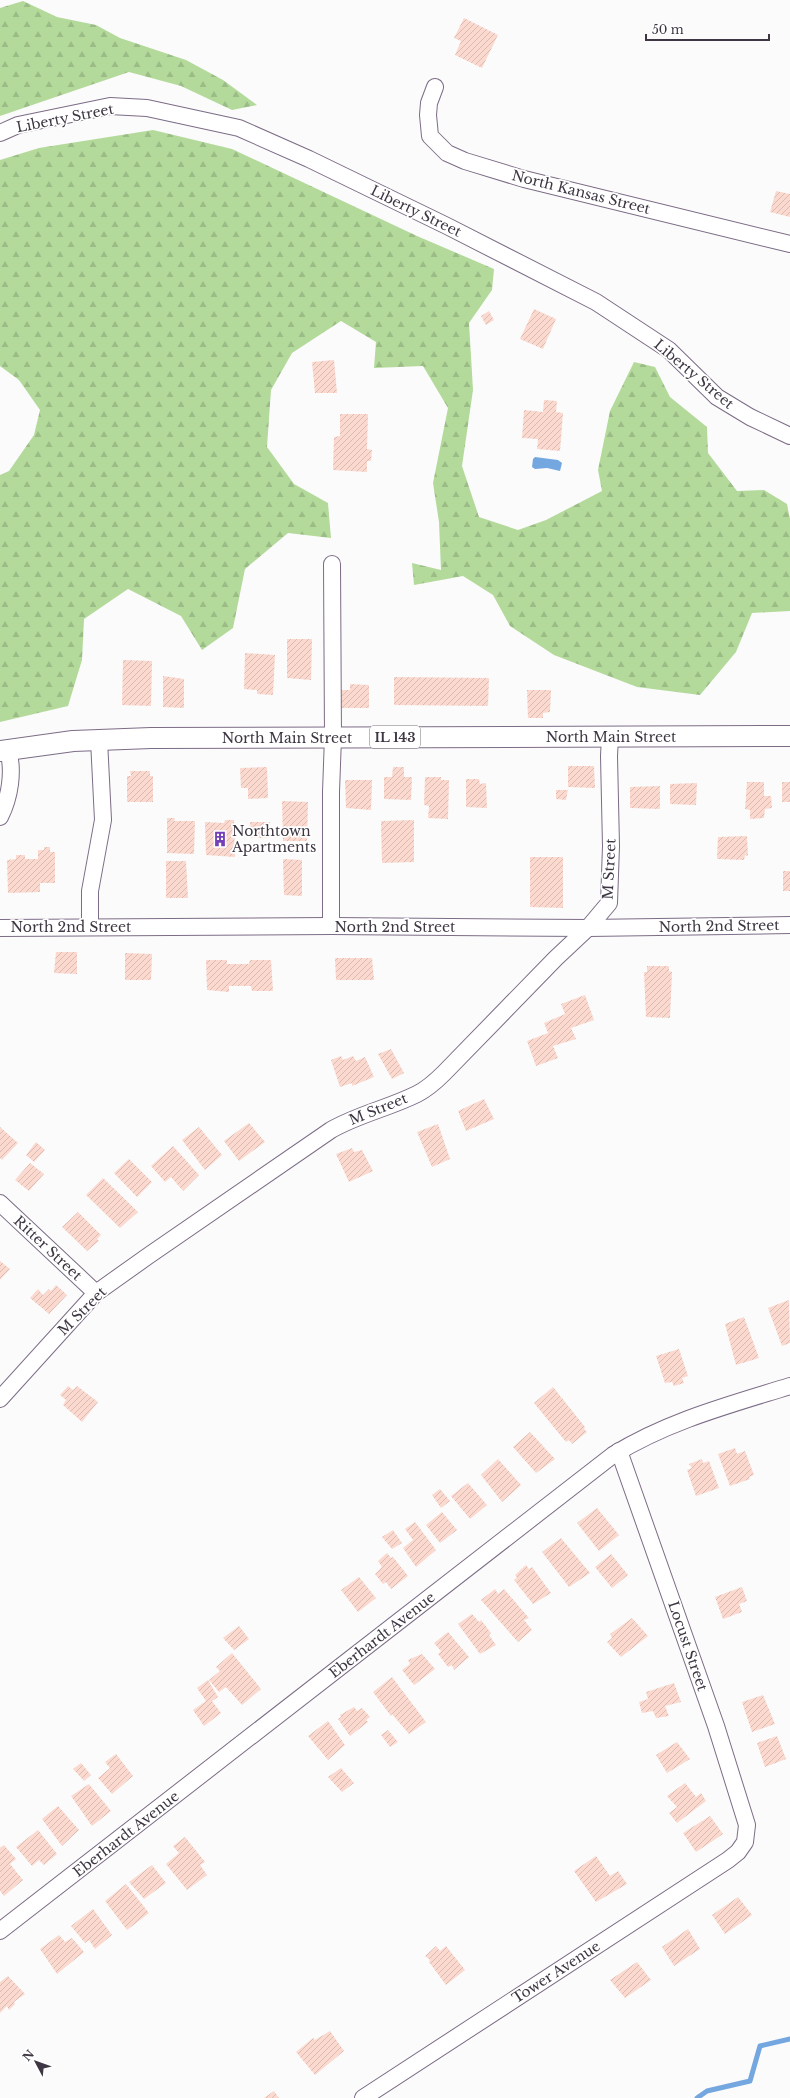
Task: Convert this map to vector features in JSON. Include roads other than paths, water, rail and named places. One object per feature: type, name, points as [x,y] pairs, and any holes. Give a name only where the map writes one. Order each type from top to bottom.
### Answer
[{"type":"main road","name":"North Main Street","points":[[4,750],[73,741],[99,740],[334,737],[790,736]]},
{"type":"street","name":"North Kansas Street","points":[[435,87],[429,103],[428,115],[430,136],[447,153],[465,161],[524,179],[790,244]]},
{"type":"street","name":"Liberty Street","points":[[0,133],[18,125],[110,106],[147,108],[239,128],[309,159],[433,219],[596,302],[668,350],[717,397],[750,417],[790,436]]},
{"type":"street","points":[[331,926],[331,800],[334,737],[332,564]]},
{"type":"street","name":"M Street","points":[[0,1399],[96,1293],[331,1130],[351,1118],[417,1094],[429,1087],[556,958],[588,928],[610,903],[612,846],[609,756],[610,737]]},
{"type":"street","points":[[90,927],[90,891],[103,820],[99,740]]},
{"type":"street","points":[[0,817],[11,779],[4,750]]},
{"type":"street","name":"North 2nd Street","points":[[0,928],[331,926],[588,928],[790,925]]},
{"type":"street","name":"Ritter Street","points":[[0,1203],[96,1293]]},
{"type":"street","name":"Eberhardt Avenue","points":[[0,1931],[619,1451],[652,1433],[683,1419],[790,1386]]},
{"type":"street","name":"Locust Street","points":[[619,1451],[716,1726],[748,1825],[745,1842]]},
{"type":"street","name":"Tower Avenue","points":[[363,2098],[728,1860],[738,1852],[745,1842]]},
{"type":"water","points":[[535,457],[558,460],[562,463],[560,471],[547,468],[535,469],[532,467],[533,459]]},
{"type":"waterway","points":[[697,2098],[707,2091],[750,2081],[760,2046],[790,2039]]},
{"type":"place","name":"Northtown Apartments","points":[[220,839]]}]
